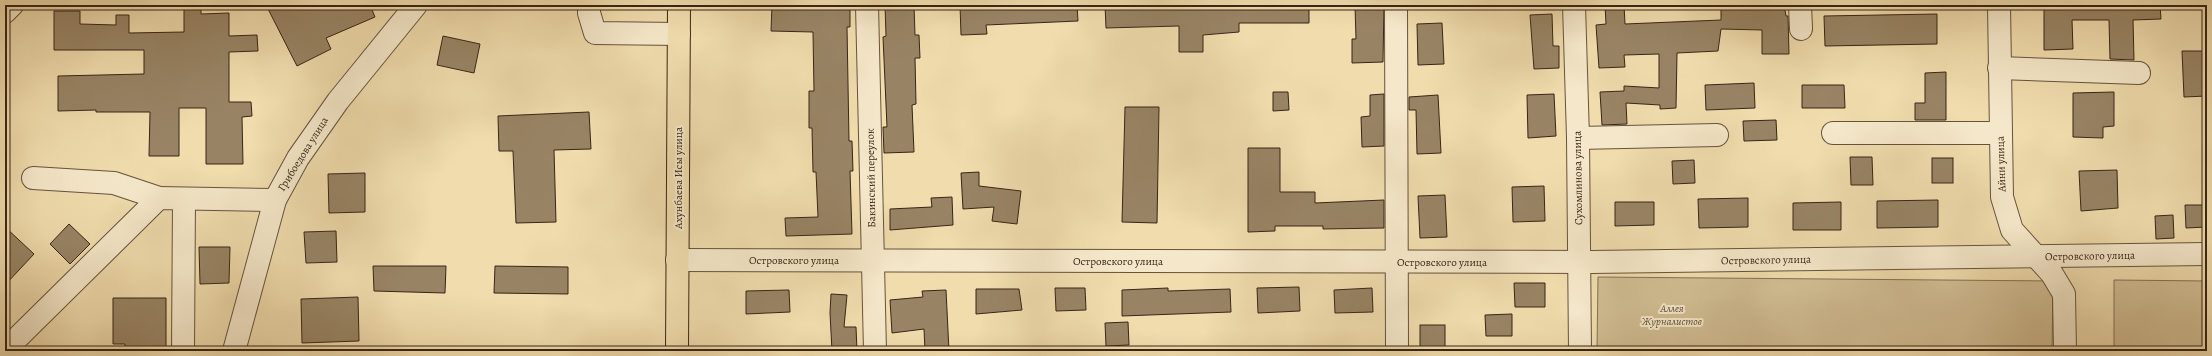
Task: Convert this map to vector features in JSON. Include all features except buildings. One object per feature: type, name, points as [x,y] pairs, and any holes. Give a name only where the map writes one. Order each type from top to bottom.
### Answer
[{"type":"main road","name":"Ахунбаева Исы улица","points":[[677,351],[678,5]]},
{"type":"street","points":[[5,12],[12,5]]},
{"type":"street","name":"Грибоедова улица","points":[[234,351],[275,200],[298,158],[338,101],[416,5]]},
{"type":"street","points":[[589,5],[589,13],[595,33],[679,34]]},
{"type":"street","name":"Бакинский переулок","points":[[867,5],[875,351]]},
{"type":"street","points":[[1396,5],[1397,351]]},
{"type":"street","name":"Сухомлинова улица","points":[[1574,5],[1578,138],[1580,351]]},
{"type":"street","points":[[1800,5],[1800,29]]},
{"type":"street","name":"Айни улица","points":[[1999,5],[2002,197],[2012,230],[2052,274],[2064,294],[2065,351]]},
{"type":"street","points":[[1999,68],[2139,73]]},
{"type":"street","points":[[1833,133],[2000,133]]},
{"type":"street","points":[[1578,138],[1717,135]]},
{"type":"street","points":[[33,178],[114,183],[159,198],[275,200]]},
{"type":"street","points":[[5,350],[159,198]]},
{"type":"street","points":[[183,351],[184,198]]},
{"type":"street","name":"Островского улица","points":[[677,260],[1580,262],[2207,254]]},
{"type":"green space","name":"Аллея Журналистов","points":[[1598,277],[2053,281],[2052,351],[1597,351]]},
{"type":"green space","points":[[2114,280],[2207,281],[2207,351],[2114,351]]}]
